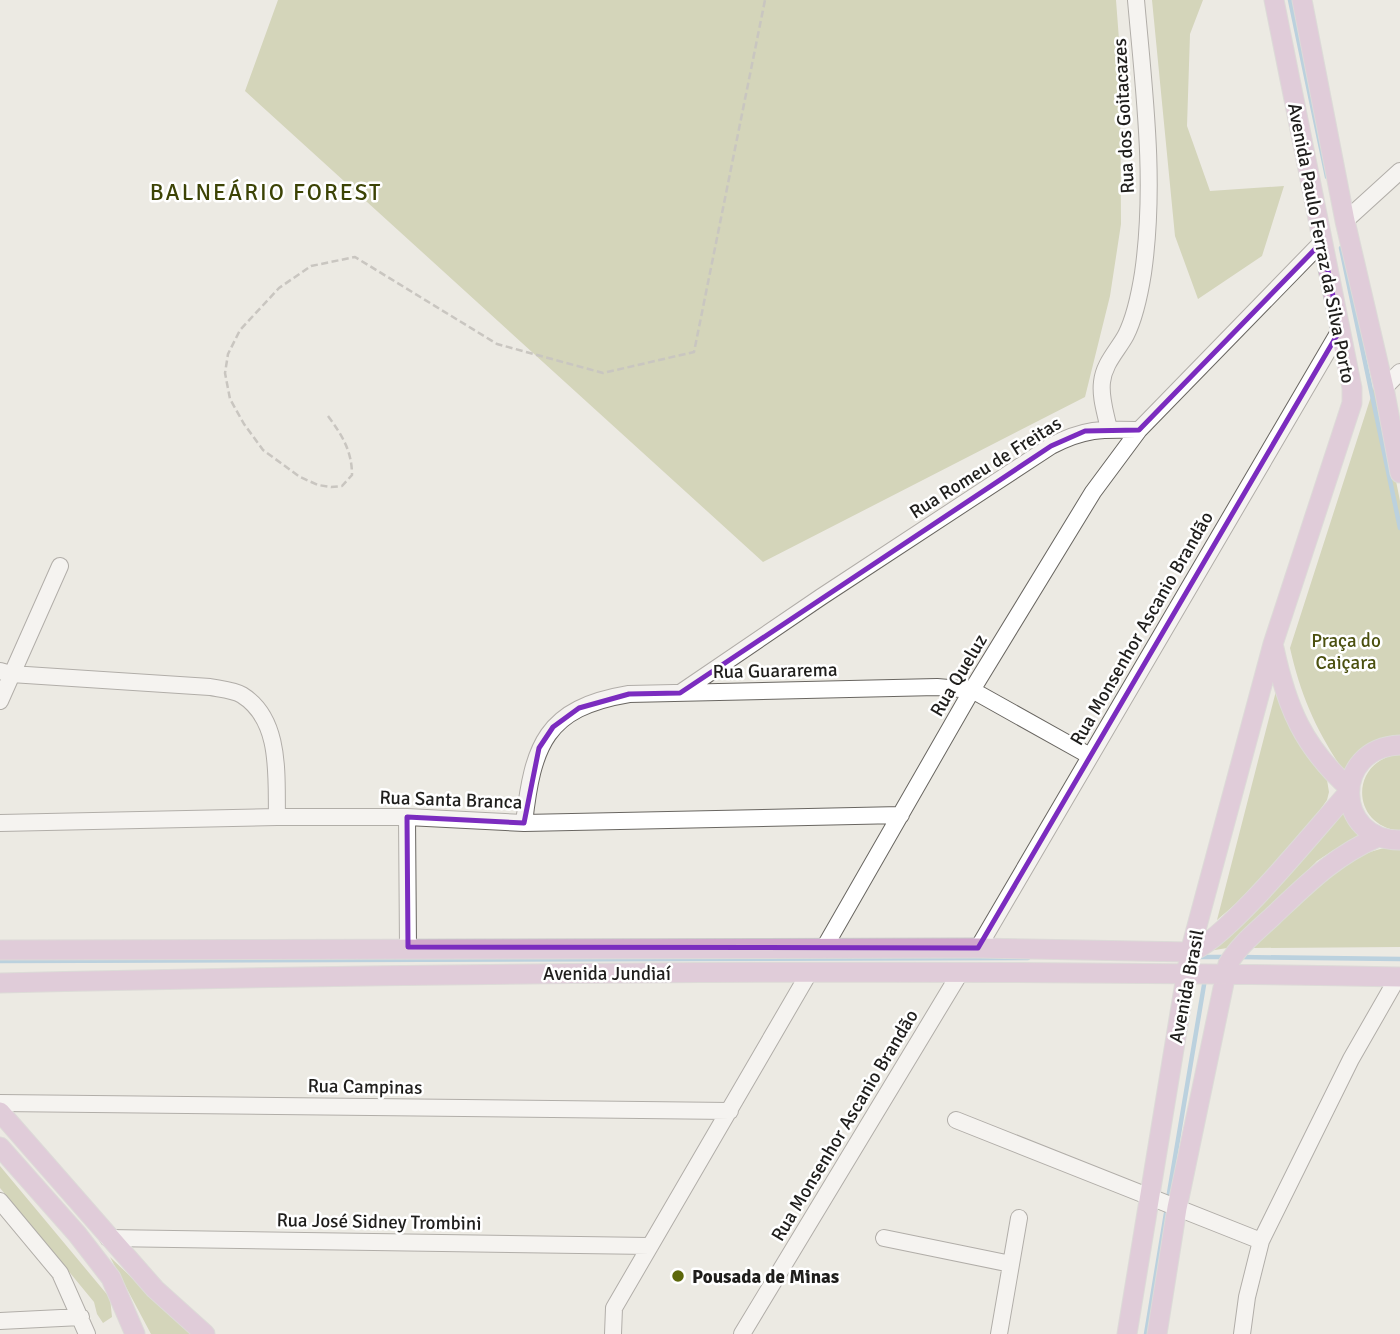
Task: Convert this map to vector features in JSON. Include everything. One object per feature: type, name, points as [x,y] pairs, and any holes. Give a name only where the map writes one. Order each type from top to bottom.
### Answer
[{"type":"main road","name":"Avenida Paulo Ferraz da Silva Porto","points":[[1273,644],[1349,416],[1352,388],[1274,0]]},
{"type":"main road","name":"Avenida Paulo Ferraz da Silva Porto","points":[[1302,0],[1345,221],[1384,387],[1400,473]]},
{"type":"main road","points":[[1273,644],[1283,689],[1296,719],[1310,745],[1348,790]]},
{"type":"main road","name":"Avenida Brasil","points":[[1157,1334],[1164,1203],[1202,966],[1273,644]]},
{"type":"main road","points":[[1400,746],[1387,746],[1373,752],[1361,762],[1350,777],[1348,790],[1350,805],[1365,828],[1378,837],[1400,840]]},
{"type":"main road","points":[[1202,966],[1208,942],[1244,910],[1348,790]]},
{"type":"main road","points":[[1202,966],[1243,944],[1328,864],[1352,848],[1378,837]]},
{"type":"main road","name":"Avenida Jundiaí","points":[[0,950],[408,947],[978,948],[1202,966]]},
{"type":"main road","points":[[1202,966],[1399,977]]},
{"type":"main road","name":"Avenida Brasil","points":[[1127,1334],[1164,1203],[1202,966]]},
{"type":"main road","name":"Avenida Jundiaí","points":[[0,983],[404,974],[960,973],[1202,966]]},
{"type":"main road","points":[[0,1112],[155,1289],[205,1334]]},
{"type":"main road","points":[[0,1147],[77,1234],[111,1278],[135,1334]]},
{"type":"street","name":"Rua dos Goitacazes","points":[[1109,430],[1102,384],[1109,360],[1127,334],[1133,315],[1142,273],[1149,195],[1148,128],[1136,0]]},
{"type":"street","points":[[1345,221],[1400,171]]},
{"type":"street","points":[[1139,430],[1322,242]]},
{"type":"street","name":"Rua Monsenhor Ascanio Brandão","points":[[978,948],[1340,330]]},
{"type":"street","points":[[1384,387],[1400,372]]},
{"type":"street","name":"Rua Romeu de Freitas","points":[[680,693],[1051,446],[1085,431],[1139,430]]},
{"type":"street","name":"Rua Queluz","points":[[824,948],[972,690],[1093,492],[1139,430]]},
{"type":"street","points":[[0,701],[6,672],[60,566]]},
{"type":"street","points":[[6,672],[210,687],[241,694],[262,713],[274,748],[277,817]]},
{"type":"street","name":"Rua Guararema","points":[[524,823],[529,780],[539,748],[553,727],[579,708],[600,699],[629,694],[937,687],[972,690],[1090,756]]},
{"type":"street","name":"Rua Santa Branca","points":[[0,823],[277,817],[407,817],[524,823],[901,816]]},
{"type":"street","points":[[407,817],[408,947]]},
{"type":"street","points":[[612,1334],[614,1308],[809,973]]},
{"type":"street","name":"Rua Monsenhor Ascanio Brandão","points":[[742,1334],[960,973]]},
{"type":"street","points":[[1242,1334],[1247,1297],[1261,1241],[1351,1059],[1399,977]]},
{"type":"street","name":"Rua Campinas","points":[[0,1103],[730,1111]]},
{"type":"street","points":[[956,1120],[1261,1241]]},
{"type":"street","points":[[0,1201],[60,1273],[87,1334]]},
{"type":"street","points":[[999,1334],[1019,1218]]},
{"type":"street","name":"Rua José Sidney Trombini","points":[[108,1238],[650,1246]]},
{"type":"street","points":[[884,1238],[1011,1265]]},
{"type":"street","points":[[0,1321],[81,1317]]},
{"type":"path","points":[[328,415],[344,438],[352,462],[352,475],[342,486],[318,485],[300,477],[263,450],[230,399],[225,373],[228,354],[240,330],[279,288],[311,266],[355,257],[498,344],[604,373],[694,352],[765,0]]},
{"type":"highlighted area","points":[[1322,242],[1340,330],[978,948],[408,947],[407,817],[524,823],[539,748],[553,727],[579,708],[629,694],[680,693],[1051,446],[1085,431],[1139,430]]},
{"type":"green space","points":[[278,0],[1116,0],[1120,53],[1121,224],[1110,296],[1085,397],[763,562],[245,91]]},
{"type":"green space","points":[[1152,0],[1203,0],[1190,34],[1187,126],[1210,191],[1284,186],[1262,256],[1198,299],[1175,236]]},
{"type":"green space","name":"Praça do Caiçara","points":[[1376,381],[1400,501],[1400,737],[1345,773],[1311,714],[1290,648]]},
{"type":"green space","name":"Praça do Caiçara","points":[[1276,691],[1327,780],[1327,800],[1296,844],[1260,883],[1217,920]]},
{"type":"green space","points":[[1400,754],[1400,831],[1384,827],[1372,818],[1362,793],[1364,780],[1371,768],[1383,759]]},
{"type":"green space","points":[[1342,804],[1366,837],[1332,851],[1317,861],[1233,947],[1203,952]]},
{"type":"green space","points":[[1400,846],[1400,947],[1253,948],[1301,898],[1337,869],[1377,850]]},
{"type":"green space","points":[[0,1166],[110,1298],[112,1317],[103,1323],[94,1302],[0,1188]]},
{"type":"green space","points":[[110,1257],[191,1334],[151,1334]]},
{"type":"waterway","points":[[1290,0],[1327,177]]},
{"type":"waterway","points":[[1341,248],[1400,528]]},
{"type":"waterway","points":[[1198,957],[1224,957]]},
{"type":"waterway","points":[[1240,957],[1400,959]]},
{"type":"waterway","points":[[0,961],[1028,958]]},
{"type":"waterway","points":[[1168,1199],[1205,979]]},
{"type":"waterway","points":[[1146,1334],[1167,1207]]},
{"type":"place","name":"Pousada de Minas","points":[[678,1276]]},
{"type":"district","name":"BALNEÁRIO FOREST","points":[[266,192]]}]
